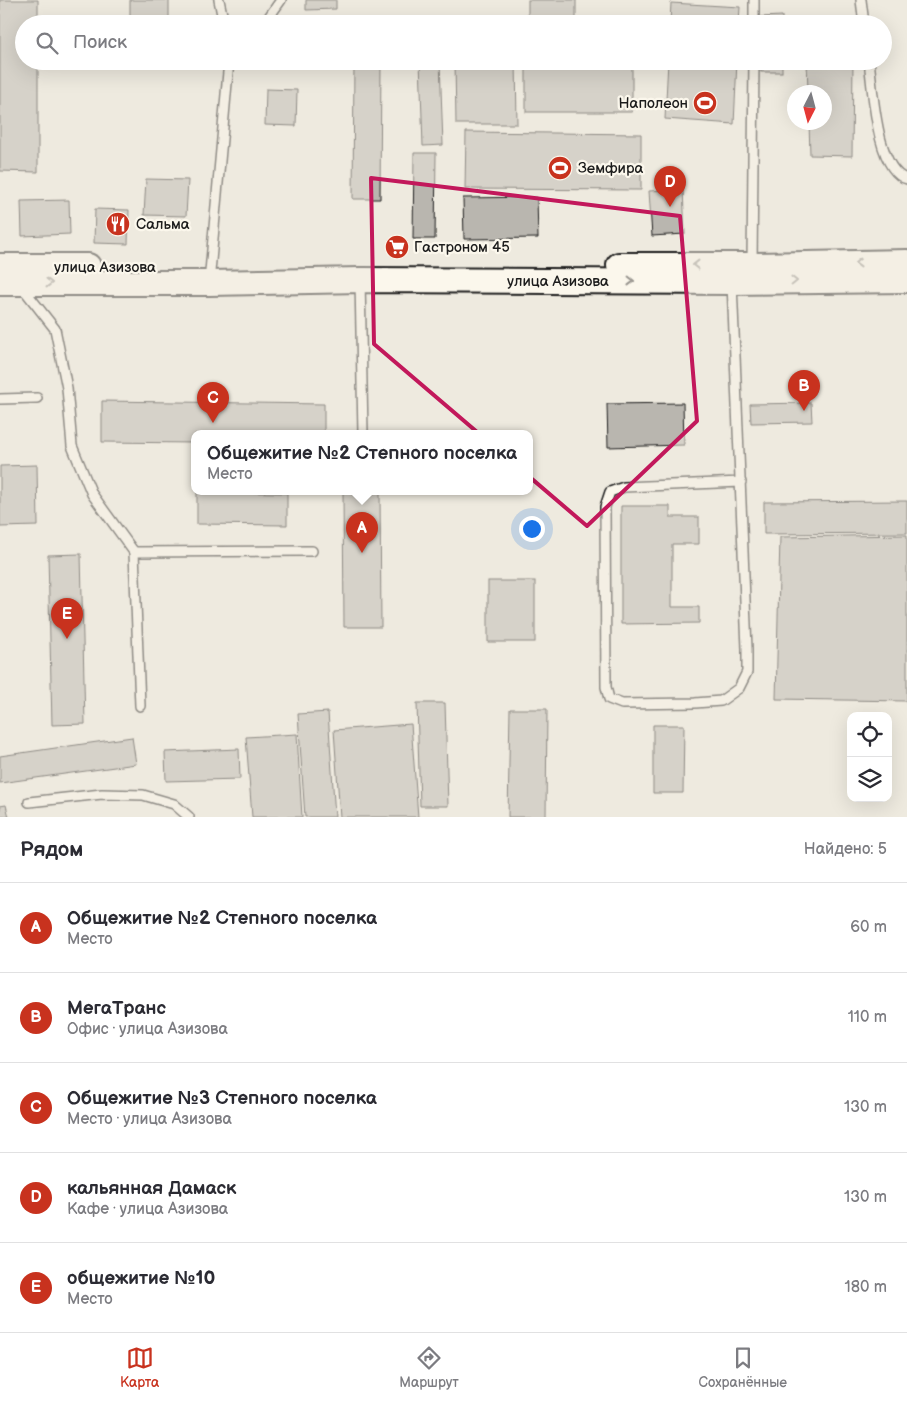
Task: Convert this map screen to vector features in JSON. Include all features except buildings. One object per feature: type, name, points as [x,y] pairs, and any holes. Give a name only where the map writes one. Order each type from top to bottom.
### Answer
[{"type":"main road","name":"улица Азизова","points":[[210,275],[360,280],[745,276],[907,262]]},
{"type":"main road","name":"улица Азизова","points":[[4,277],[210,275],[745,276],[907,280]]},
{"type":"lane","points":[[219,0],[222,15]]},
{"type":"lane","points":[[271,15],[282,0]]},
{"type":"lane","points":[[754,0],[754,15]]},
{"type":"lane","points":[[861,0],[863,15]]},
{"type":"lane","points":[[210,275],[228,70]]},
{"type":"lane","points":[[741,482],[624,487],[610,492],[605,507],[606,686],[609,699],[622,704],[720,701],[739,688],[747,672],[741,482],[745,276],[754,70]]},
{"type":"lane","points":[[870,70],[880,142],[888,163],[900,178],[907,179]]},
{"type":"lane","points":[[4,277],[26,292],[55,329],[67,388],[72,446],[92,494],[134,552],[140,706]]},
{"type":"lane","points":[[360,280],[363,430]]},
{"type":"lane","points":[[0,400],[37,398]]},
{"type":"lane","points":[[134,552],[312,551]]},
{"type":"lane","points":[[29,802],[102,794],[143,795],[174,804],[189,817]]},
{"type":"highlighted area","points":[[371,178],[680,216],[697,421],[587,526],[374,344]]},
{"type":"place","name":"Наполеон","points":[[705,103]]},
{"type":"place","name":"Земфира","points":[[560,168]]},
{"type":"place","name":"кальянная Дамаск","points":[[670,207]]},
{"type":"place","name":"Сальма","points":[[118,224]]},
{"type":"place","name":"Гастроном 45","points":[[397,247]]},
{"type":"place","name":"МегаТранс","points":[[804,411]]},
{"type":"place","name":"Общежитие №3 Степного поселка","points":[[213,423]]},
{"type":"place","name":"Общежитие №2 Степного поселка","points":[[362,553]]},
{"type":"place","name":"общежитие №10","points":[[67,639]]}]
